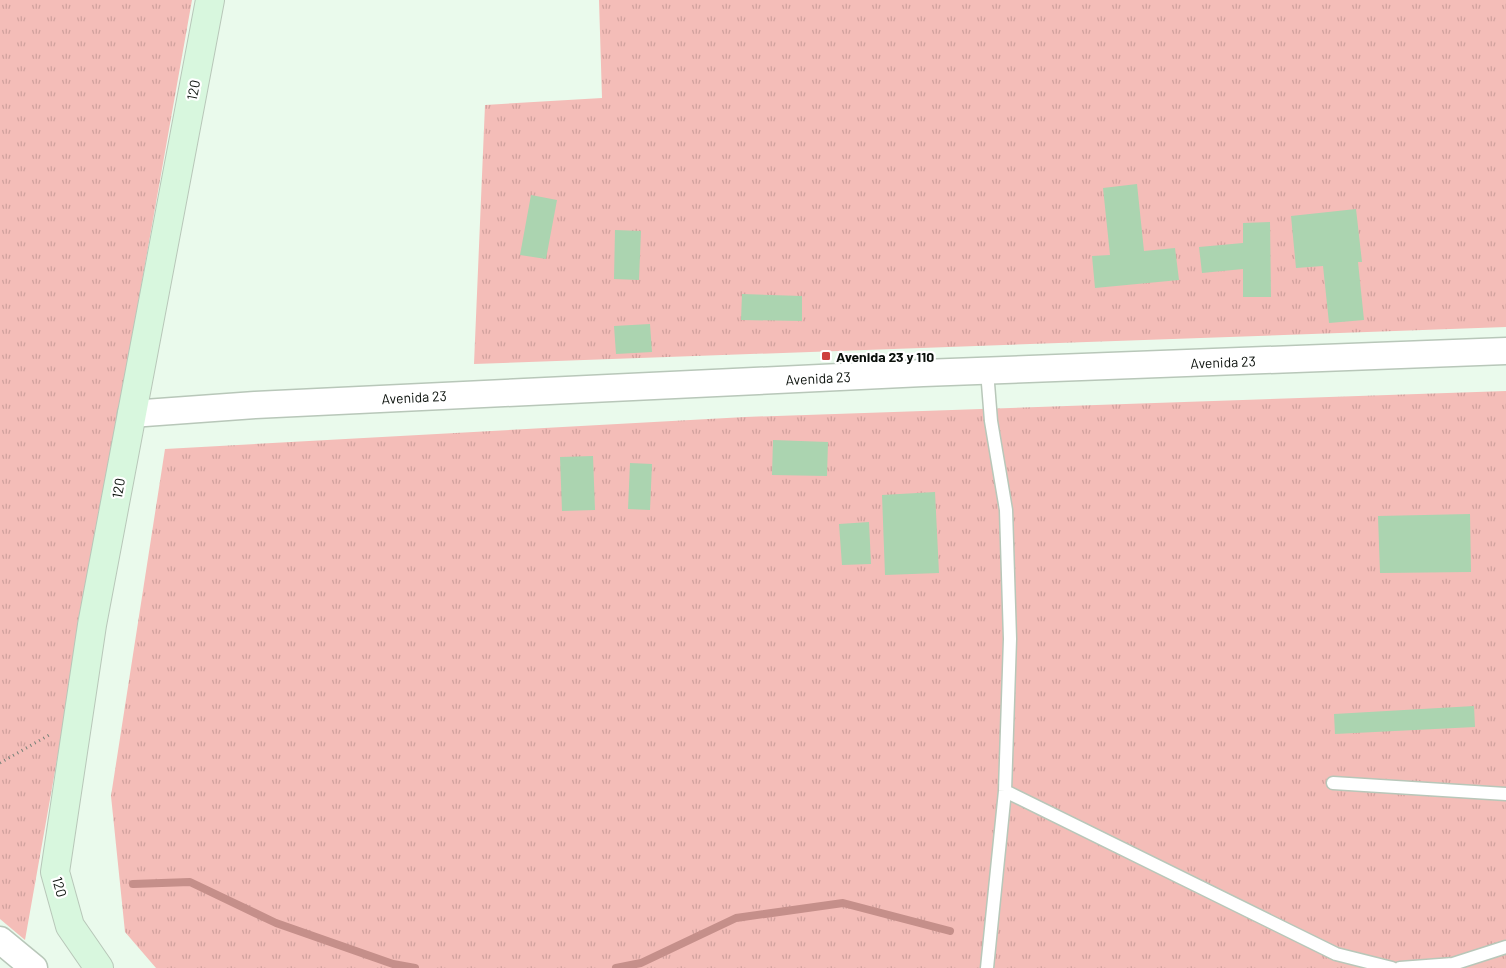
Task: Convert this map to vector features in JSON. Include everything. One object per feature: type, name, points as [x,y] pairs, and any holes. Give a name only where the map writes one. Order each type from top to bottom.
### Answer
[{"type":"main road","name":"120","points":[[99,968],[70,926],[55,872],[92,625],[210,0]]},
{"type":"street","name":"Avenida 23","points":[[131,414],[254,405],[987,371],[1506,351]]},
{"type":"street","points":[[0,940],[34,968]]},
{"type":"lane","points":[[987,371],[992,421],[1006,510],[1010,639],[1005,791],[987,968]]},
{"type":"lane","points":[[1333,783],[1506,794]]},
{"type":"lane","points":[[1005,791],[1336,954],[1392,968]]},
{"type":"lane","points":[[1400,968],[1453,964],[1506,947]]},
{"type":"path","points":[[0,763],[78,717]]},
{"type":"green space","points":[[0,0],[192,0],[25,940],[0,919]]},
{"type":"green space","points":[[599,0],[1506,0],[1506,327],[474,364],[485,105],[602,98]]},
{"type":"green space","points":[[1506,391],[1506,968],[156,968],[125,932],[111,796],[165,449],[745,417]]},
{"type":"building","points":[[1137,184],[1144,251],[1175,248],[1179,280],[1095,288],[1092,256],[1110,255],[1103,188]]},
{"type":"building","points":[[531,195],[557,200],[546,259],[520,255]]},
{"type":"building","points":[[1356,209],[1362,262],[1358,262],[1364,320],[1329,323],[1323,266],[1296,268],[1291,216]]},
{"type":"building","points":[[1270,222],[1271,297],[1243,297],[1243,269],[1202,273],[1199,247],[1243,243],[1243,223]]},
{"type":"building","points":[[615,230],[641,231],[639,280],[614,279]]},
{"type":"building","points":[[742,294],[802,296],[802,321],[741,320]]},
{"type":"building","points":[[650,324],[652,352],[616,354],[614,326]]},
{"type":"building","points":[[773,440],[828,442],[827,476],[772,475]]},
{"type":"building","points":[[593,456],[595,510],[562,511],[560,457]]},
{"type":"building","points":[[630,463],[652,464],[650,510],[628,509]]},
{"type":"building","points":[[935,492],[939,573],[885,575],[882,495]]},
{"type":"building","points":[[1470,514],[1471,572],[1380,573],[1378,516]]},
{"type":"building","points":[[869,522],[871,564],[842,565],[839,524]]},
{"type":"building","points":[[1474,706],[1475,727],[1335,734],[1334,714]]},
{"type":"waterway","points":[[133,884],[190,882],[276,923],[393,964],[415,968]]},
{"type":"waterway","points":[[616,968],[641,963],[736,918],[843,903],[950,931]]},
{"type":"place","name":"Avenida 23 y 110","points":[[826,356]]}]
